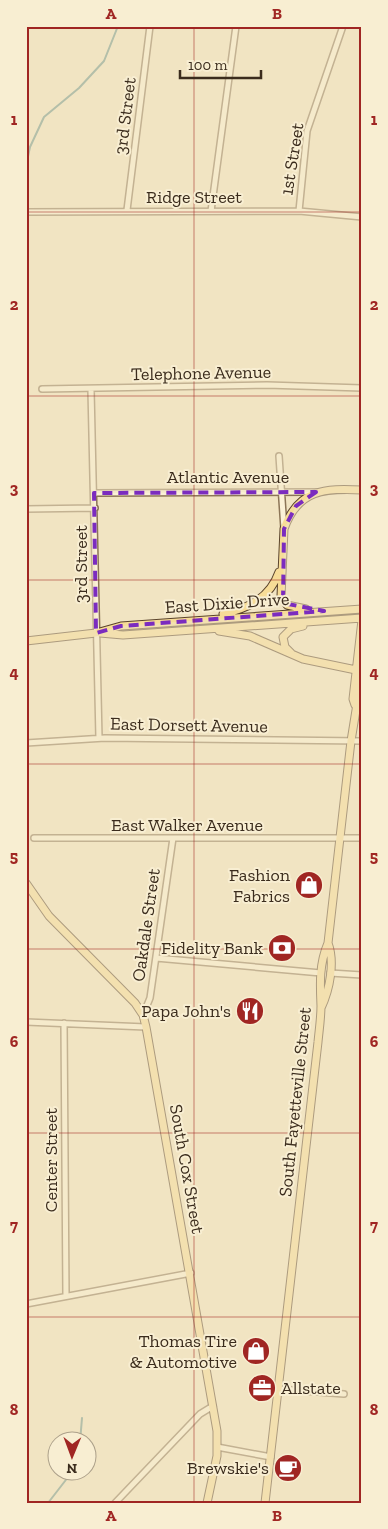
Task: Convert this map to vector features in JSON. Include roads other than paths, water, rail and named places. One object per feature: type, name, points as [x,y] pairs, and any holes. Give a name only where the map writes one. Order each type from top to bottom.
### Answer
[{"type":"main road","name":"Atlantic Avenue","points":[[316,492],[341,489],[362,490]]},
{"type":"main road","points":[[316,492],[307,496],[296,506],[284,529],[281,596],[283,603],[291,607],[324,611]]},
{"type":"main road","points":[[203,619],[240,610],[262,598],[274,584],[281,568]]},
{"type":"main road","name":"East Dixie Drive","points":[[26,641],[96,633],[121,626],[362,609]]},
{"type":"main road","name":"East Dixie Drive","points":[[96,633],[122,635],[318,620],[362,619]]},
{"type":"main road","name":"South Fayetteville Street","points":[[265,1503],[321,1008],[321,973],[341,838],[355,706],[353,699],[359,671],[362,619]]},
{"type":"main road","points":[[293,656],[283,642],[284,634],[291,628],[318,620]]},
{"type":"main road","points":[[209,628],[250,636],[293,656],[359,671]]},
{"type":"main road","name":"South Cox Street","points":[[26,883],[49,916],[135,1003],[143,1015],[214,1406],[217,1447],[207,1503]]},
{"type":"main road","points":[[321,1008],[328,995],[332,953],[326,946]]},
{"type":"main road","points":[[321,973],[324,980],[325,1000]]},
{"type":"street","name":"3rd Street","points":[[127,210],[150,26]]},
{"type":"street","points":[[211,210],[236,26]]},
{"type":"street","name":"1st Street","points":[[299,211],[307,131],[343,26]]},
{"type":"street","name":"Ridge Street","points":[[26,212],[127,210],[299,211],[362,217]]},
{"type":"street","name":"Telephone Avenue","points":[[42,389],[91,390],[267,385],[362,388]]},
{"type":"street","name":"3rd Street","points":[[91,390],[100,738]]},
{"type":"street","points":[[279,456],[284,529]]},
{"type":"street","name":"Atlantic Avenue","points":[[94,493],[316,492]]},
{"type":"street","points":[[26,509],[95,508]]},
{"type":"street","name":"East Dorsett Avenue","points":[[26,744],[100,738],[362,741]]},
{"type":"street","name":"East Walker Avenue","points":[[34,838],[362,838]]},
{"type":"street","name":"Oakdale Street","points":[[143,1015],[150,998],[173,838]]},
{"type":"street","points":[[156,958],[321,973]]},
{"type":"street","points":[[330,973],[362,975]]},
{"type":"street","points":[[26,1022],[146,1027]]},
{"type":"street","name":"Center Street","points":[[64,1024],[66,1296]]},
{"type":"street","points":[[26,1304],[191,1273]]},
{"type":"street","points":[[279,1388],[344,1394]]},
{"type":"street","points":[[115,1503],[200,1414],[214,1406]]},
{"type":"street","points":[[217,1447],[271,1456]]},
{"type":"waterway","points":[[26,166],[30,147],[44,117],[79,88],[104,61],[118,26]]},
{"type":"waterway","points":[[81,1432],[82,1418]]},
{"type":"waterway","points":[[48,1503],[64,1482]]},
{"type":"place","name":"Fashion Fabrics","points":[[309,885]]},
{"type":"place","name":"Fidelity Bank","points":[[282,948]]},
{"type":"place","name":"Papa John's","points":[[250,1011]]},
{"type":"place","name":"Thomas Tire & Automotive","points":[[256,1351]]},
{"type":"place","name":"Allstate","points":[[262,1388]]},
{"type":"place","name":"Brewskie's","points":[[288,1468]]}]
